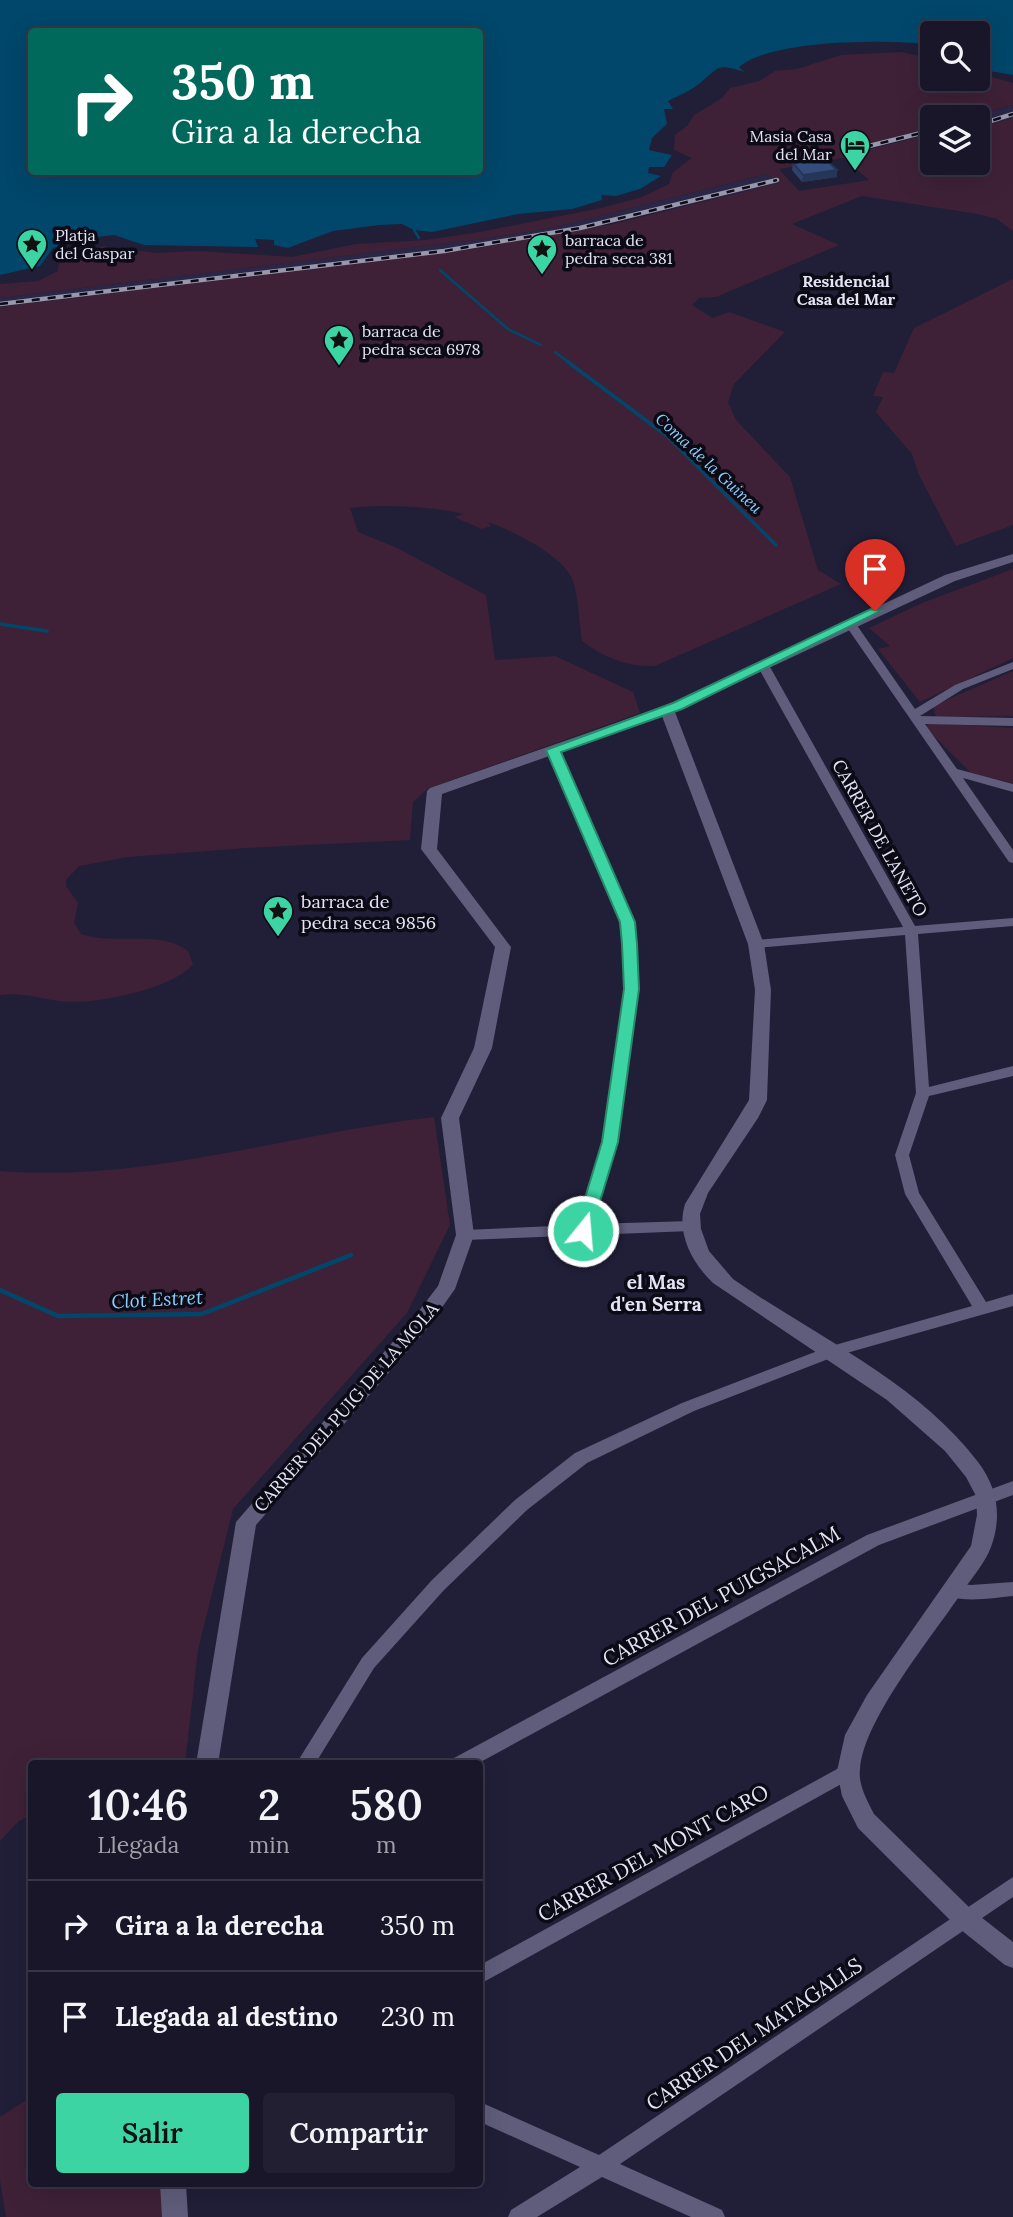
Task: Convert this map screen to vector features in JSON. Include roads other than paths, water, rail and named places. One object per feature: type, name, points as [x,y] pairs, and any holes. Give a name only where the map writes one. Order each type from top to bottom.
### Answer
[{"type":"street","points":[[583,1231],[610,1142],[632,989],[629,936],[628,922],[553,750],[667,710],[764,667],[850,622],[950,578],[1013,558]]},
{"type":"street","points":[[850,622],[1013,859]]},
{"type":"street","points":[[915,717],[959,687],[1013,665]]},
{"type":"street","name":"CARRER DE L'ANETO","points":[[764,667],[911,930],[923,1093],[902,1155],[912,1194],[983,1310]]},
{"type":"street","points":[[667,710],[757,944],[763,990],[758,1100],[752,1114],[698,1196],[691,1213],[691,1226],[702,1256],[719,1277],[897,1398],[952,1446],[972,1469],[986,1497],[985,1533],[981,1549],[874,1702],[856,1735],[848,1770],[853,1796],[866,1821],[964,1918],[1013,1957]]},
{"type":"street","points":[[915,717],[1013,722]]},
{"type":"street","name":"CARRER DEL PUIG DE LA MOLA","points":[[208,1760],[246,1522],[419,1325],[446,1289],[465,1235],[450,1118],[483,1048],[503,947],[429,849],[435,791],[553,750]]},
{"type":"street","points":[[952,771],[1013,788]]},
{"type":"street","points":[[757,944],[1013,922]]},
{"type":"street","points":[[923,1093],[1013,1071]]},
{"type":"street","points":[[465,1235],[691,1226]]},
{"type":"street","points":[[307,1760],[368,1662],[438,1585],[521,1505],[581,1458],[688,1407],[833,1352],[1013,1300]]},
{"type":"street","name":"CARRER DEL PUIGSACALM","points":[[467,1760],[873,1540],[1013,1488]]},
{"type":"street","points":[[951,1590],[971,1592],[1013,1589]]},
{"type":"street","name":"CARRER DEL MONT CARO","points":[[483,1973],[848,1770]]},
{"type":"street","name":"CARRER DEL MATAGALLS","points":[[519,2217],[600,2166],[1013,1886]]},
{"type":"street","points":[[483,2113],[715,2217]]},
{"type":"street","points":[[173,2187],[175,2217]]},
{"type":"water","points":[[0,0],[1013,0],[1013,75],[990,71],[990,21],[920,21],[920,44],[861,42],[804,46],[755,58],[739,67],[744,72],[719,68],[695,87],[668,101],[673,109],[664,109],[667,124],[652,138],[649,150],[672,155],[664,167],[649,167],[648,173],[661,176],[640,189],[616,196],[601,195],[602,200],[572,209],[518,214],[432,232],[414,230],[402,224],[333,231],[288,248],[274,245],[274,240],[255,239],[258,247],[144,245],[114,235],[86,238],[53,248],[40,266],[0,275]]},
{"type":"waterway","name":"Coma de la Guineu","points":[[414,230],[419,238]]},
{"type":"waterway","name":"Coma de la Guineu","points":[[440,270],[508,329],[541,345]]},
{"type":"waterway","name":"Coma de la Guineu","points":[[555,352],[571,364]]},
{"type":"waterway","name":"Coma de la Guineu","points":[[568,362],[667,436],[776,545]]},
{"type":"waterway","points":[[0,624],[47,631]]},
{"type":"waterway","name":"Clot Estret","points":[[0,1290],[58,1316],[202,1314],[351,1255]]},
{"type":"railway","points":[[990,121],[1013,114]]},
{"type":"railway","points":[[865,147],[920,133]]},
{"type":"railway","points":[[0,304],[444,251],[580,228],[777,180]]},
{"type":"place","name":"Masia Casa del Mar","points":[[855,172]]},
{"type":"place","name":"Platja del Gaspar","points":[[32,271]]},
{"type":"place","name":"barraca de pedra seca 381","points":[[542,276]]},
{"type":"place","name":"barraca de pedra seca 6978","points":[[339,367]]},
{"type":"place","name":"barraca de pedra seca 9856","points":[[278,938]]},
{"type":"district","name":"Residencial Casa del Mar","points":[[846,290]]},
{"type":"district","name":"el Mas d'en Serra","points":[[656,1293]]}]
